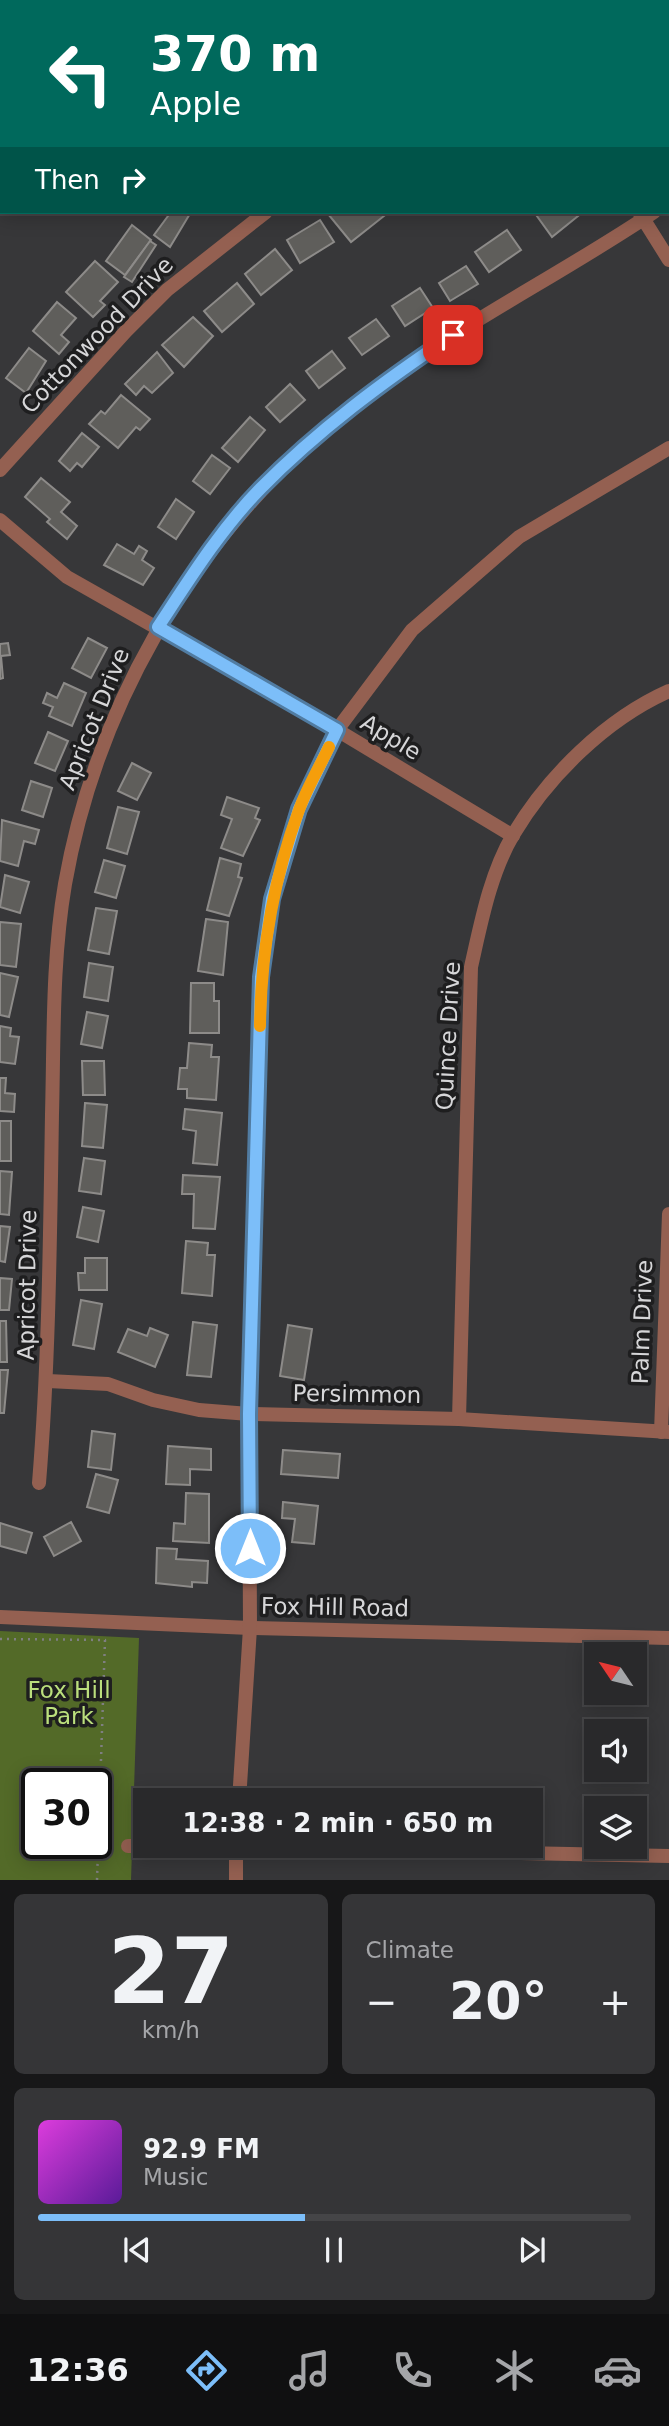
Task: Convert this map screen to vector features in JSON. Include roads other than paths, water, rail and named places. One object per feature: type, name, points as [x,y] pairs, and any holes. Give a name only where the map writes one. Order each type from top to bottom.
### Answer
[{"type":"street","name":"Cottonwood Drive","points":[[0,470],[167,290],[263,214]]},
{"type":"street","points":[[646,214],[669,260]]},
{"type":"street","name":"Apricot Drive","points":[[39,1483],[48,1381],[55,965],[65,886],[80,813],[129,684],[158,627],[205,556],[259,490],[323,430],[391,377],[453,335],[646,214]]},
{"type":"street","points":[[240,1788],[250,1628],[249,1414],[261,977],[272,899],[299,809],[337,730],[412,630],[519,537],[669,448]]},
{"type":"street","name":"Apple","points":[[0,520],[67,577],[337,730],[513,836]]},
{"type":"street","name":"Quince Drive","points":[[459,1419],[471,967],[487,900],[513,836],[547,788],[603,733],[669,691]]},
{"type":"street","name":"Palm Drive","points":[[665,1432],[669,1214]]},
{"type":"street","name":"Persimmon","points":[[48,1381],[108,1384],[153,1400],[199,1410],[249,1414],[459,1419],[665,1432]]},
{"type":"street","name":"Fox Hill Road","points":[[0,1617],[250,1628],[669,1638]]},
{"type":"street","points":[[128,1846],[133,1846]]},
{"type":"street","points":[[543,1853],[669,1856]]},
{"type":"street","points":[[236,1858],[236,1880]]},
{"type":"park label","name":"Fox Hill Park","points":[[69,1703]]}]
